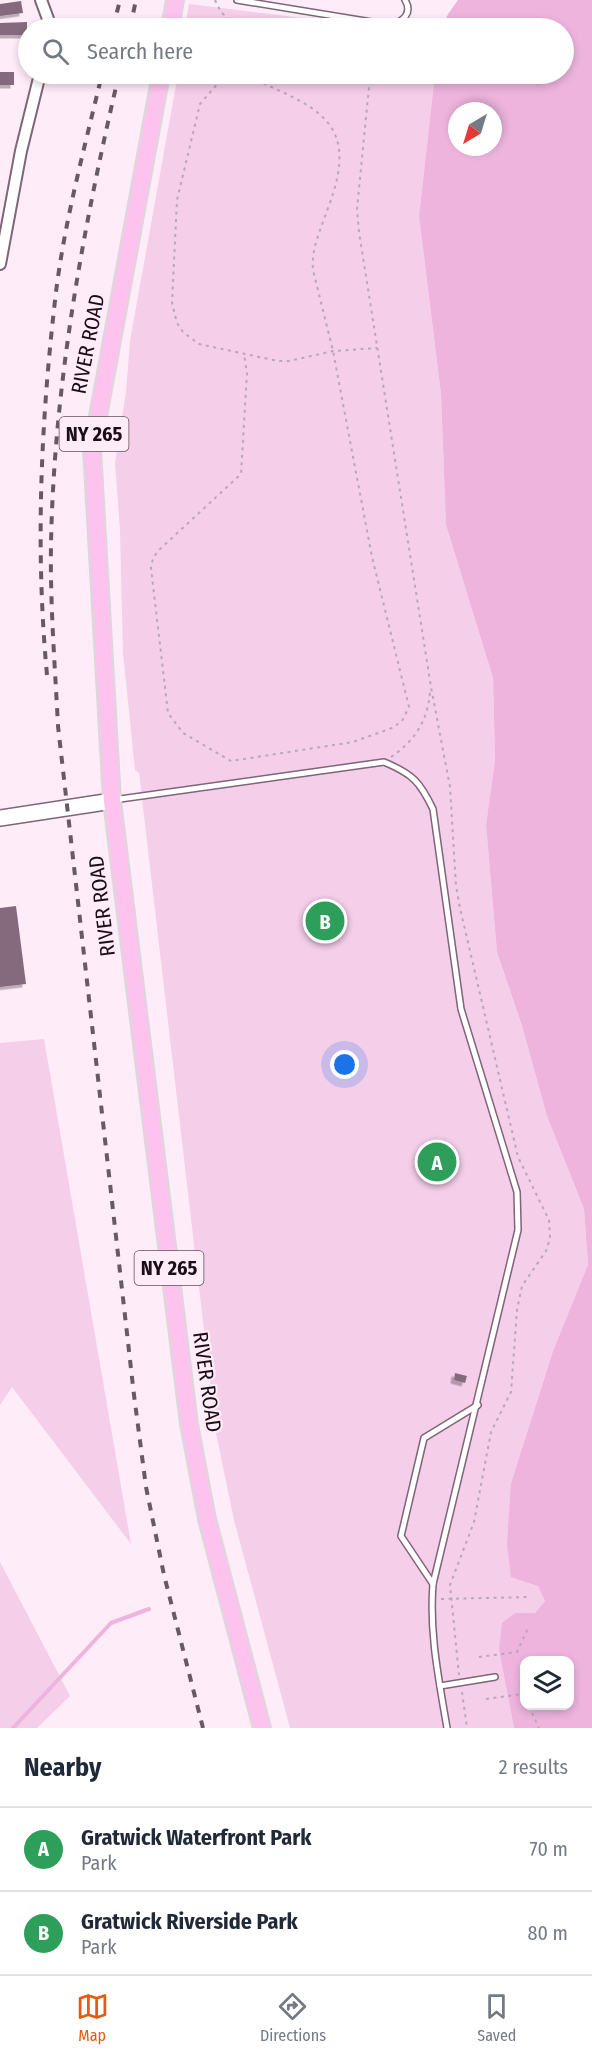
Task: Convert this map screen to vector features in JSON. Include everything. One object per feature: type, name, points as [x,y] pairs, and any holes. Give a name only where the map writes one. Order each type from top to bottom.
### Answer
[{"type":"main road","points":[[172,18],[175,0]]},
{"type":"main road","name":"RIVER ROAD","points":[[159,84],[92,449],[112,801],[189,1424],[207,1519],[262,1728]]},
{"type":"main road","points":[[0,818],[112,801]]},
{"type":"street","points":[[41,0],[48,18]]},
{"type":"street","points":[[0,264],[21,151],[38,84]]},
{"type":"lane","points":[[237,0],[352,18]]},
{"type":"lane","points":[[405,0],[408,9],[405,18]]},
{"type":"lane","points":[[112,801],[384,762],[406,771],[422,785],[433,809],[461,1009],[517,1192],[518,1230],[478,1405],[433,1584],[434,1653],[446,1728]]},
{"type":"lane","points":[[433,1584],[401,1536],[424,1438],[478,1405]]},
{"type":"lane","points":[[440,1686],[495,1677]]},
{"type":"path","points":[[215,0],[221,12],[227,18]]},
{"type":"path","points":[[217,84],[200,104],[177,200],[172,289],[175,314],[183,332],[199,344],[289,361],[333,351],[376,348]]},
{"type":"path","points":[[244,354],[247,373],[241,474],[159,550],[153,558],[151,568],[168,713],[183,734],[231,761],[353,742],[392,728],[402,721],[409,707],[372,556],[333,351],[311,256],[332,200],[339,166],[340,144],[337,136],[312,106],[265,84]]},
{"type":"path","points":[[384,762],[402,749],[417,733],[429,706],[431,687]]},
{"type":"path","points":[[432,1600],[451,1597],[529,1597]]},
{"type":"path","points":[[479,1658],[517,1652],[528,1628]]},
{"type":"path","points":[[486,1699],[520,1694]]},
{"type":"path","points":[[530,1710],[539,1728]]},
{"type":"shaded area","points":[[458,0],[592,0],[592,1728],[514,1728],[499,1650],[502,1623],[515,1613],[535,1613],[545,1601],[538,1586],[511,1577],[507,1544],[511,1483],[553,1351],[588,1265],[584,1209],[547,1116],[522,1026],[497,952],[486,825],[495,760],[493,678],[446,525],[441,394],[419,216],[434,84],[574,84],[574,18],[446,18]]},
{"type":"shaded area","points":[[189,4],[302,18],[187,18]]},
{"type":"shaded area","points":[[176,84],[434,84],[419,216],[441,394],[446,525],[493,678],[495,760],[486,825],[497,952],[522,1026],[547,1116],[584,1209],[588,1266],[553,1351],[511,1483],[538,1586],[545,1601],[535,1613],[515,1613],[499,1650],[514,1728],[290,1728],[234,1520],[216,1433],[139,773],[135,770],[123,653],[120,530],[115,463],[126,392],[130,341]]},
{"type":"shaded area","points":[[44,1039],[131,1544],[12,1387],[0,1405],[0,1043]]},
{"type":"shaded area","points":[[0,1562],[70,1696],[37,1728],[0,1728]]},
{"type":"building","points":[[21,1],[23,13],[0,16],[0,4]]},
{"type":"building","points":[[18,22],[18,35],[0,35],[0,23]]},
{"type":"building","points":[[0,72],[14,72],[14,85],[0,85]]},
{"type":"building","points":[[16,906],[26,984],[0,987],[0,908]]},
{"type":"building","points":[[455,1373],[467,1376],[465,1383],[454,1380]]},
{"type":"waterway","points":[[13,1728],[111,1623],[149,1609]]},
{"type":"railway","points":[[116,18],[120,0]]},
{"type":"railway","points":[[132,18],[136,0]]},
{"type":"railway","points":[[47,675],[41,579],[41,483],[51,340],[65,237],[100,84]]},
{"type":"railway","points":[[117,84],[82,248],[64,366],[53,484],[51,544],[53,635],[58,726],[146,1487],[164,1575],[203,1728]]},
{"type":"place","name":"Gratwick Riverside Park","points":[[325,921]]},
{"type":"place","name":"Gratwick Waterfront Park","points":[[437,1162]]}]
